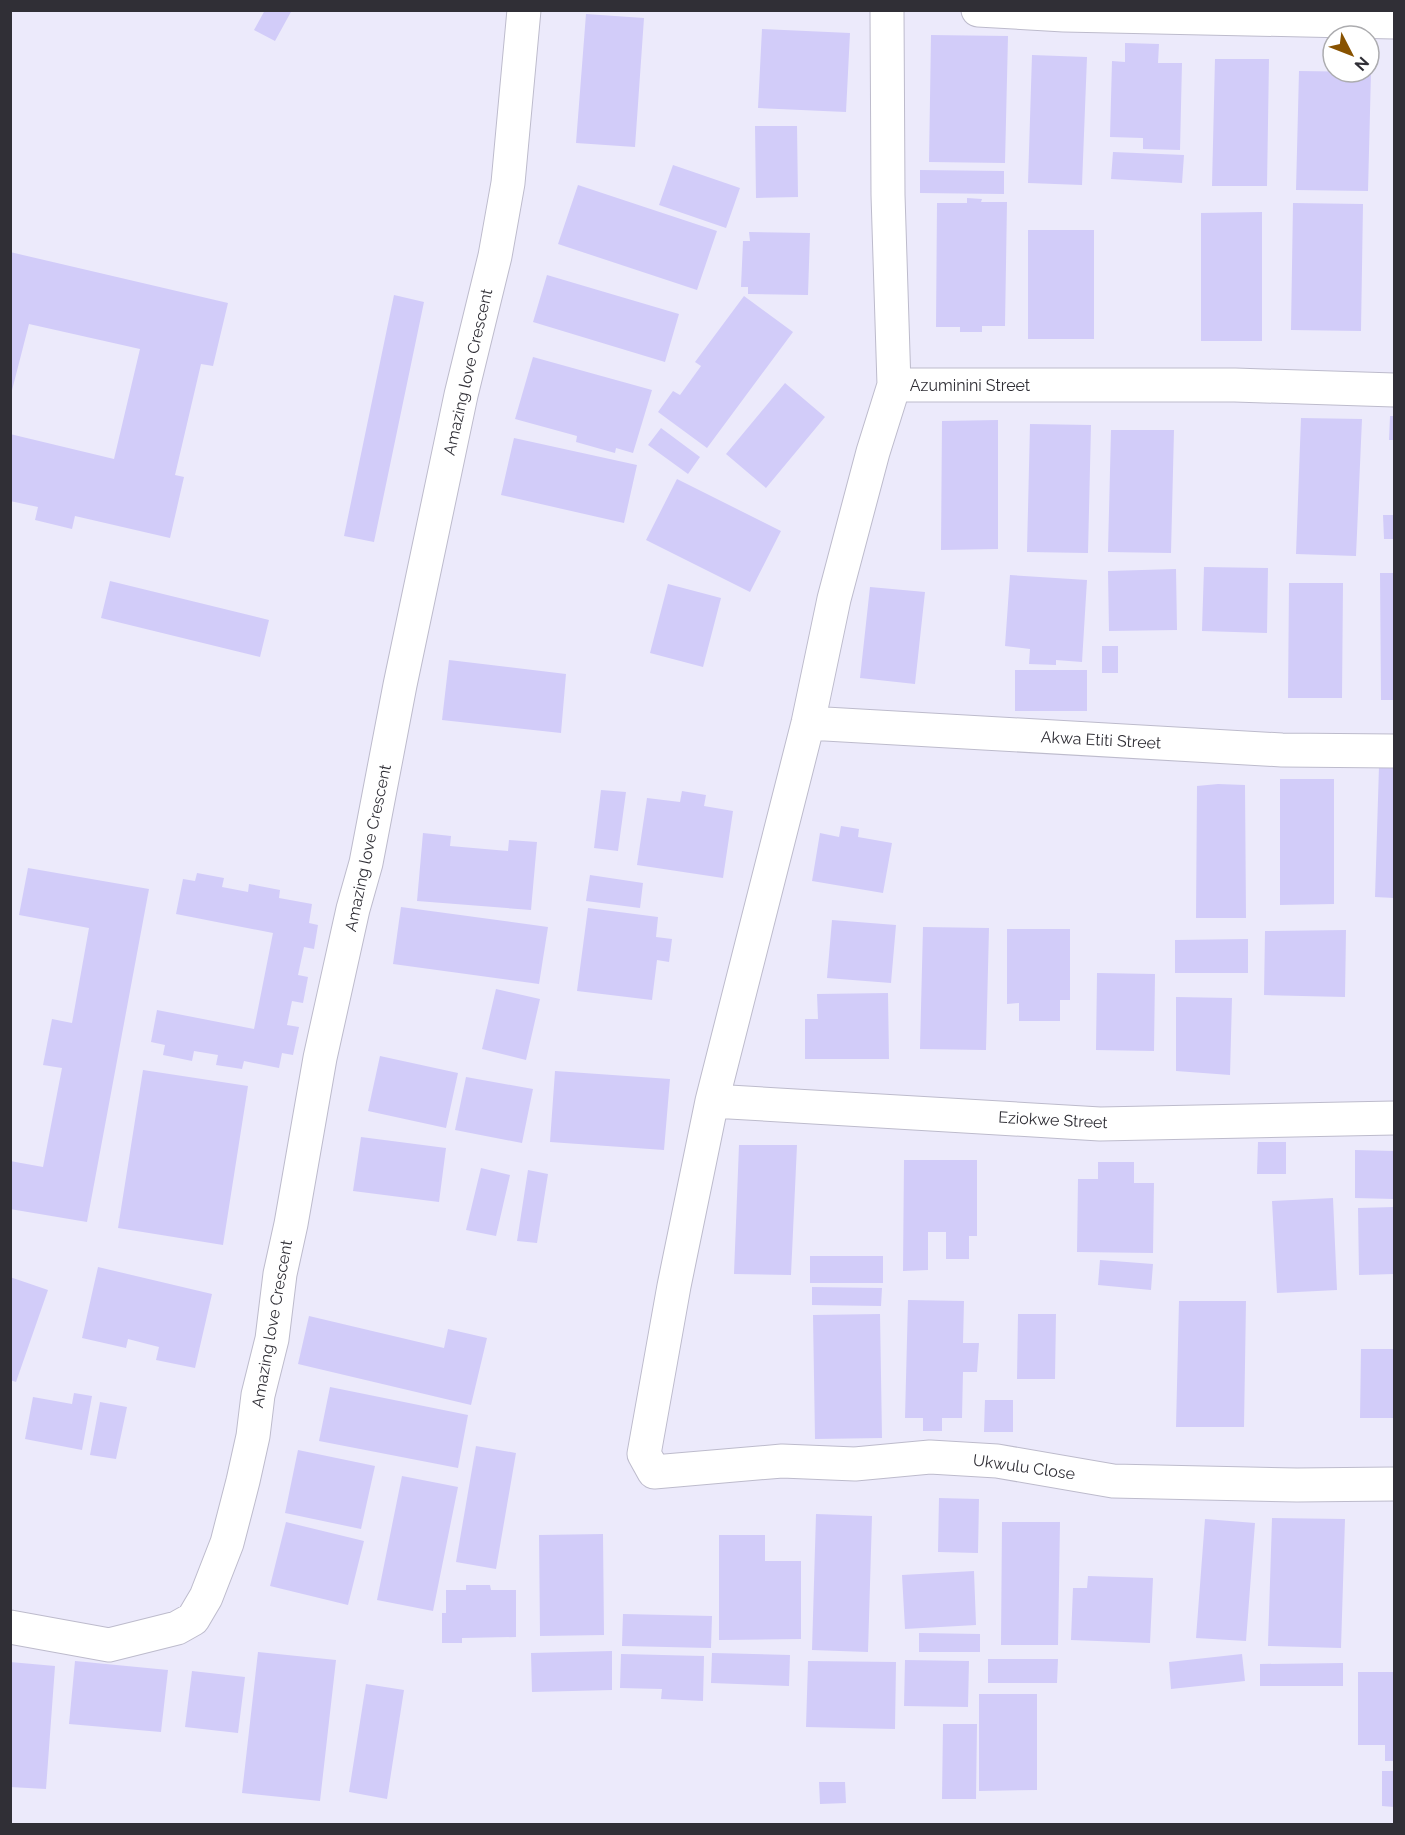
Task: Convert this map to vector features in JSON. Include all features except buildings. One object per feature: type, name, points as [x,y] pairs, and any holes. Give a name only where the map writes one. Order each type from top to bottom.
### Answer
[{"type":"street","name":"Amazing love Crescent","points":[[10,1627],[109,1645],[177,1628],[193,1619],[206,1597],[227,1544],[253,1436],[258,1395],[272,1339],[280,1274],[320,1058],[353,909],[366,864],[400,685],[461,395],[495,256],[508,183],[524,10]]},
{"type":"street","points":[[887,10],[888,195],[894,385]]},
{"type":"street","points":[[978,10],[1065,15],[1395,22]]},
{"type":"street","name":"Azuminini Street","points":[[654,1472],[644,1454],[674,1286],[712,1101],[808,723],[834,599],[873,452],[894,385],[1235,385],[1395,390]]},
{"type":"street","name":"Akwa Etiti Street","points":[[808,723],[1282,750],[1395,751]]},
{"type":"street","name":"Eziokwe Street","points":[[712,1101],[1100,1124],[1395,1118]]},
{"type":"street","name":"Ukwulu Close","points":[[654,1472],[782,1461],[855,1464],[930,1457],[997,1461],[1113,1481],[1297,1485],[1395,1484]]}]
